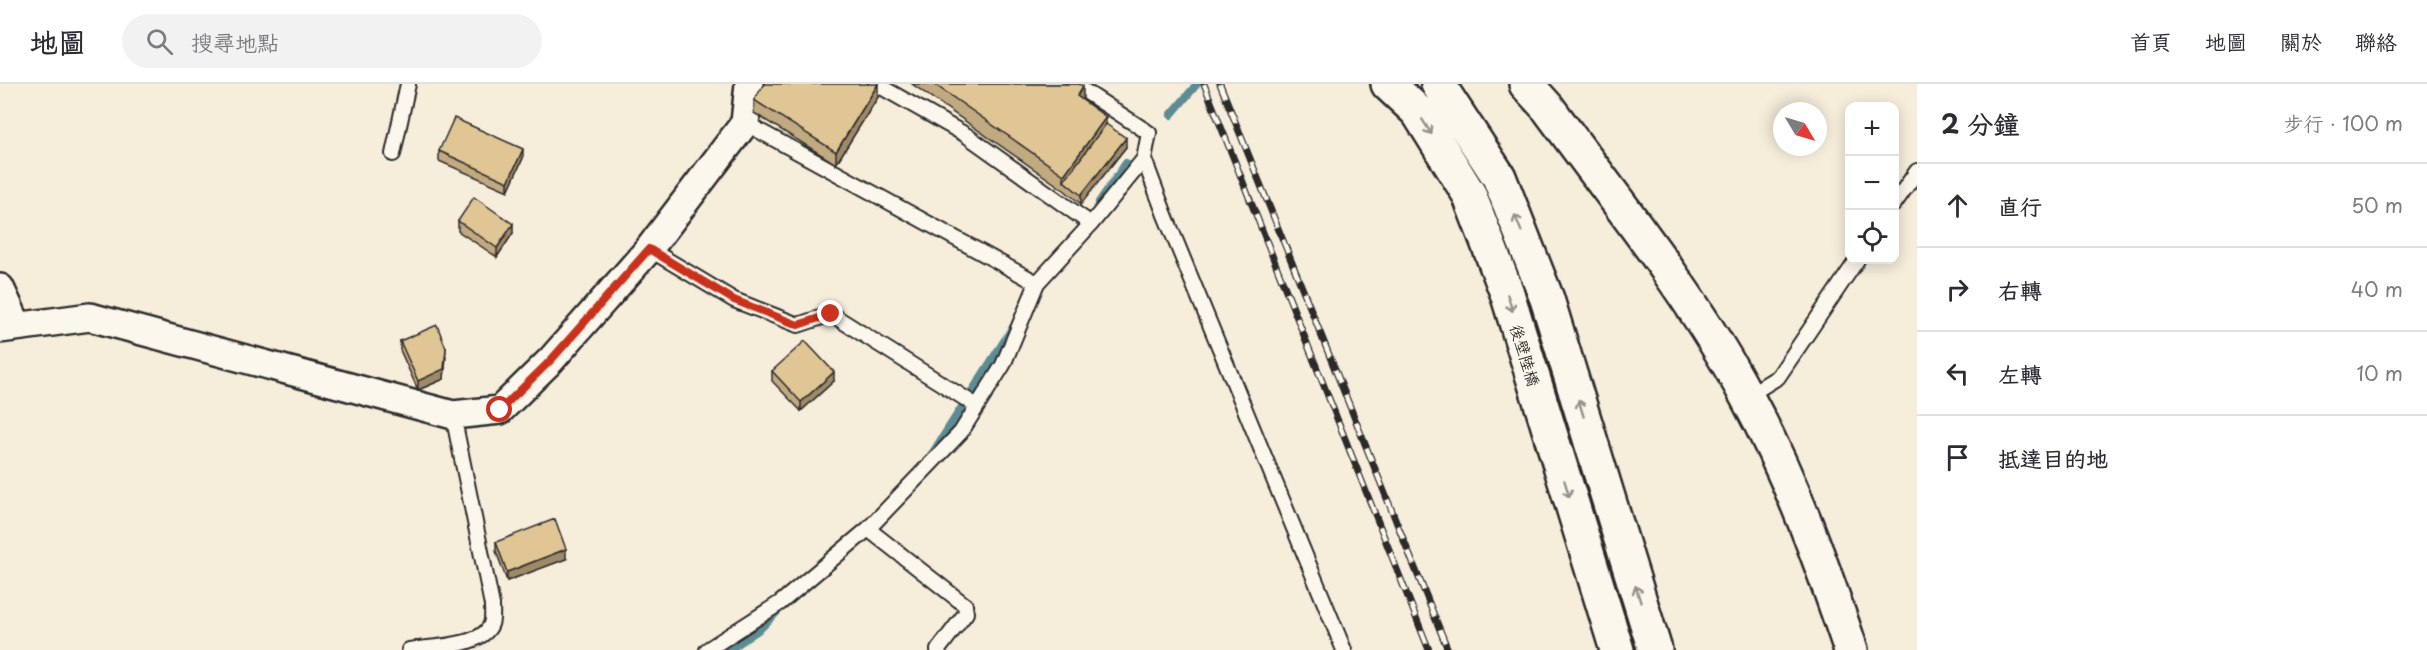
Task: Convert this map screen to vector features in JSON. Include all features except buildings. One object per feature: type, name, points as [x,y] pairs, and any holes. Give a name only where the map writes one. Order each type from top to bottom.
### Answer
[{"type":"main road","name":"後壁陸橋","points":[[1388,84],[1418,112],[1469,194],[1507,293],[1617,650]]},
{"type":"main road","points":[[1438,84],[1499,177],[1547,299],[1655,650]]},
{"type":"main road","points":[[1526,84],[1548,108],[1681,290],[1747,396],[1816,549],[1851,650]]},
{"type":"street","points":[[0,288],[8,327],[90,317],[453,415],[500,410],[551,360],[649,249],[745,123],[749,84]]},
{"type":"lane","points":[[393,154],[408,84]]},
{"type":"lane","points":[[876,84],[966,135],[1090,224]]},
{"type":"lane","points":[[707,650],[780,603],[868,529],[961,432],[1003,365],[1037,283],[1144,159],[1149,133],[1074,84]]},
{"type":"lane","points":[[745,123],[1037,283]]},
{"type":"lane","points":[[1144,159],[1344,650]]},
{"type":"lane","points":[[1899,197],[1917,171]]},
{"type":"lane","points":[[649,249],[734,300],[798,325],[831,314],[977,406]]},
{"type":"lane","points":[[1747,396],[1778,377],[1854,264]]},
{"type":"lane","points":[[409,650],[462,643],[478,638],[491,625],[492,605],[453,415]]},
{"type":"lane","points":[[868,529],[965,605],[966,613],[938,650]]},
{"type":"waterway","points":[[1171,115],[1197,84]]},
{"type":"waterway","points":[[1099,202],[1126,163]]},
{"type":"waterway","points":[[930,457],[1015,324]]},
{"type":"waterway","points":[[729,650],[761,628],[782,607]]},
{"type":"railway","points":[[1204,84],[1429,650]]},
{"type":"railway","points":[[1220,84],[1448,650]]},
{"type":"route","points":[[500,410],[551,360],[649,249],[734,300],[798,325],[831,314]]}]
